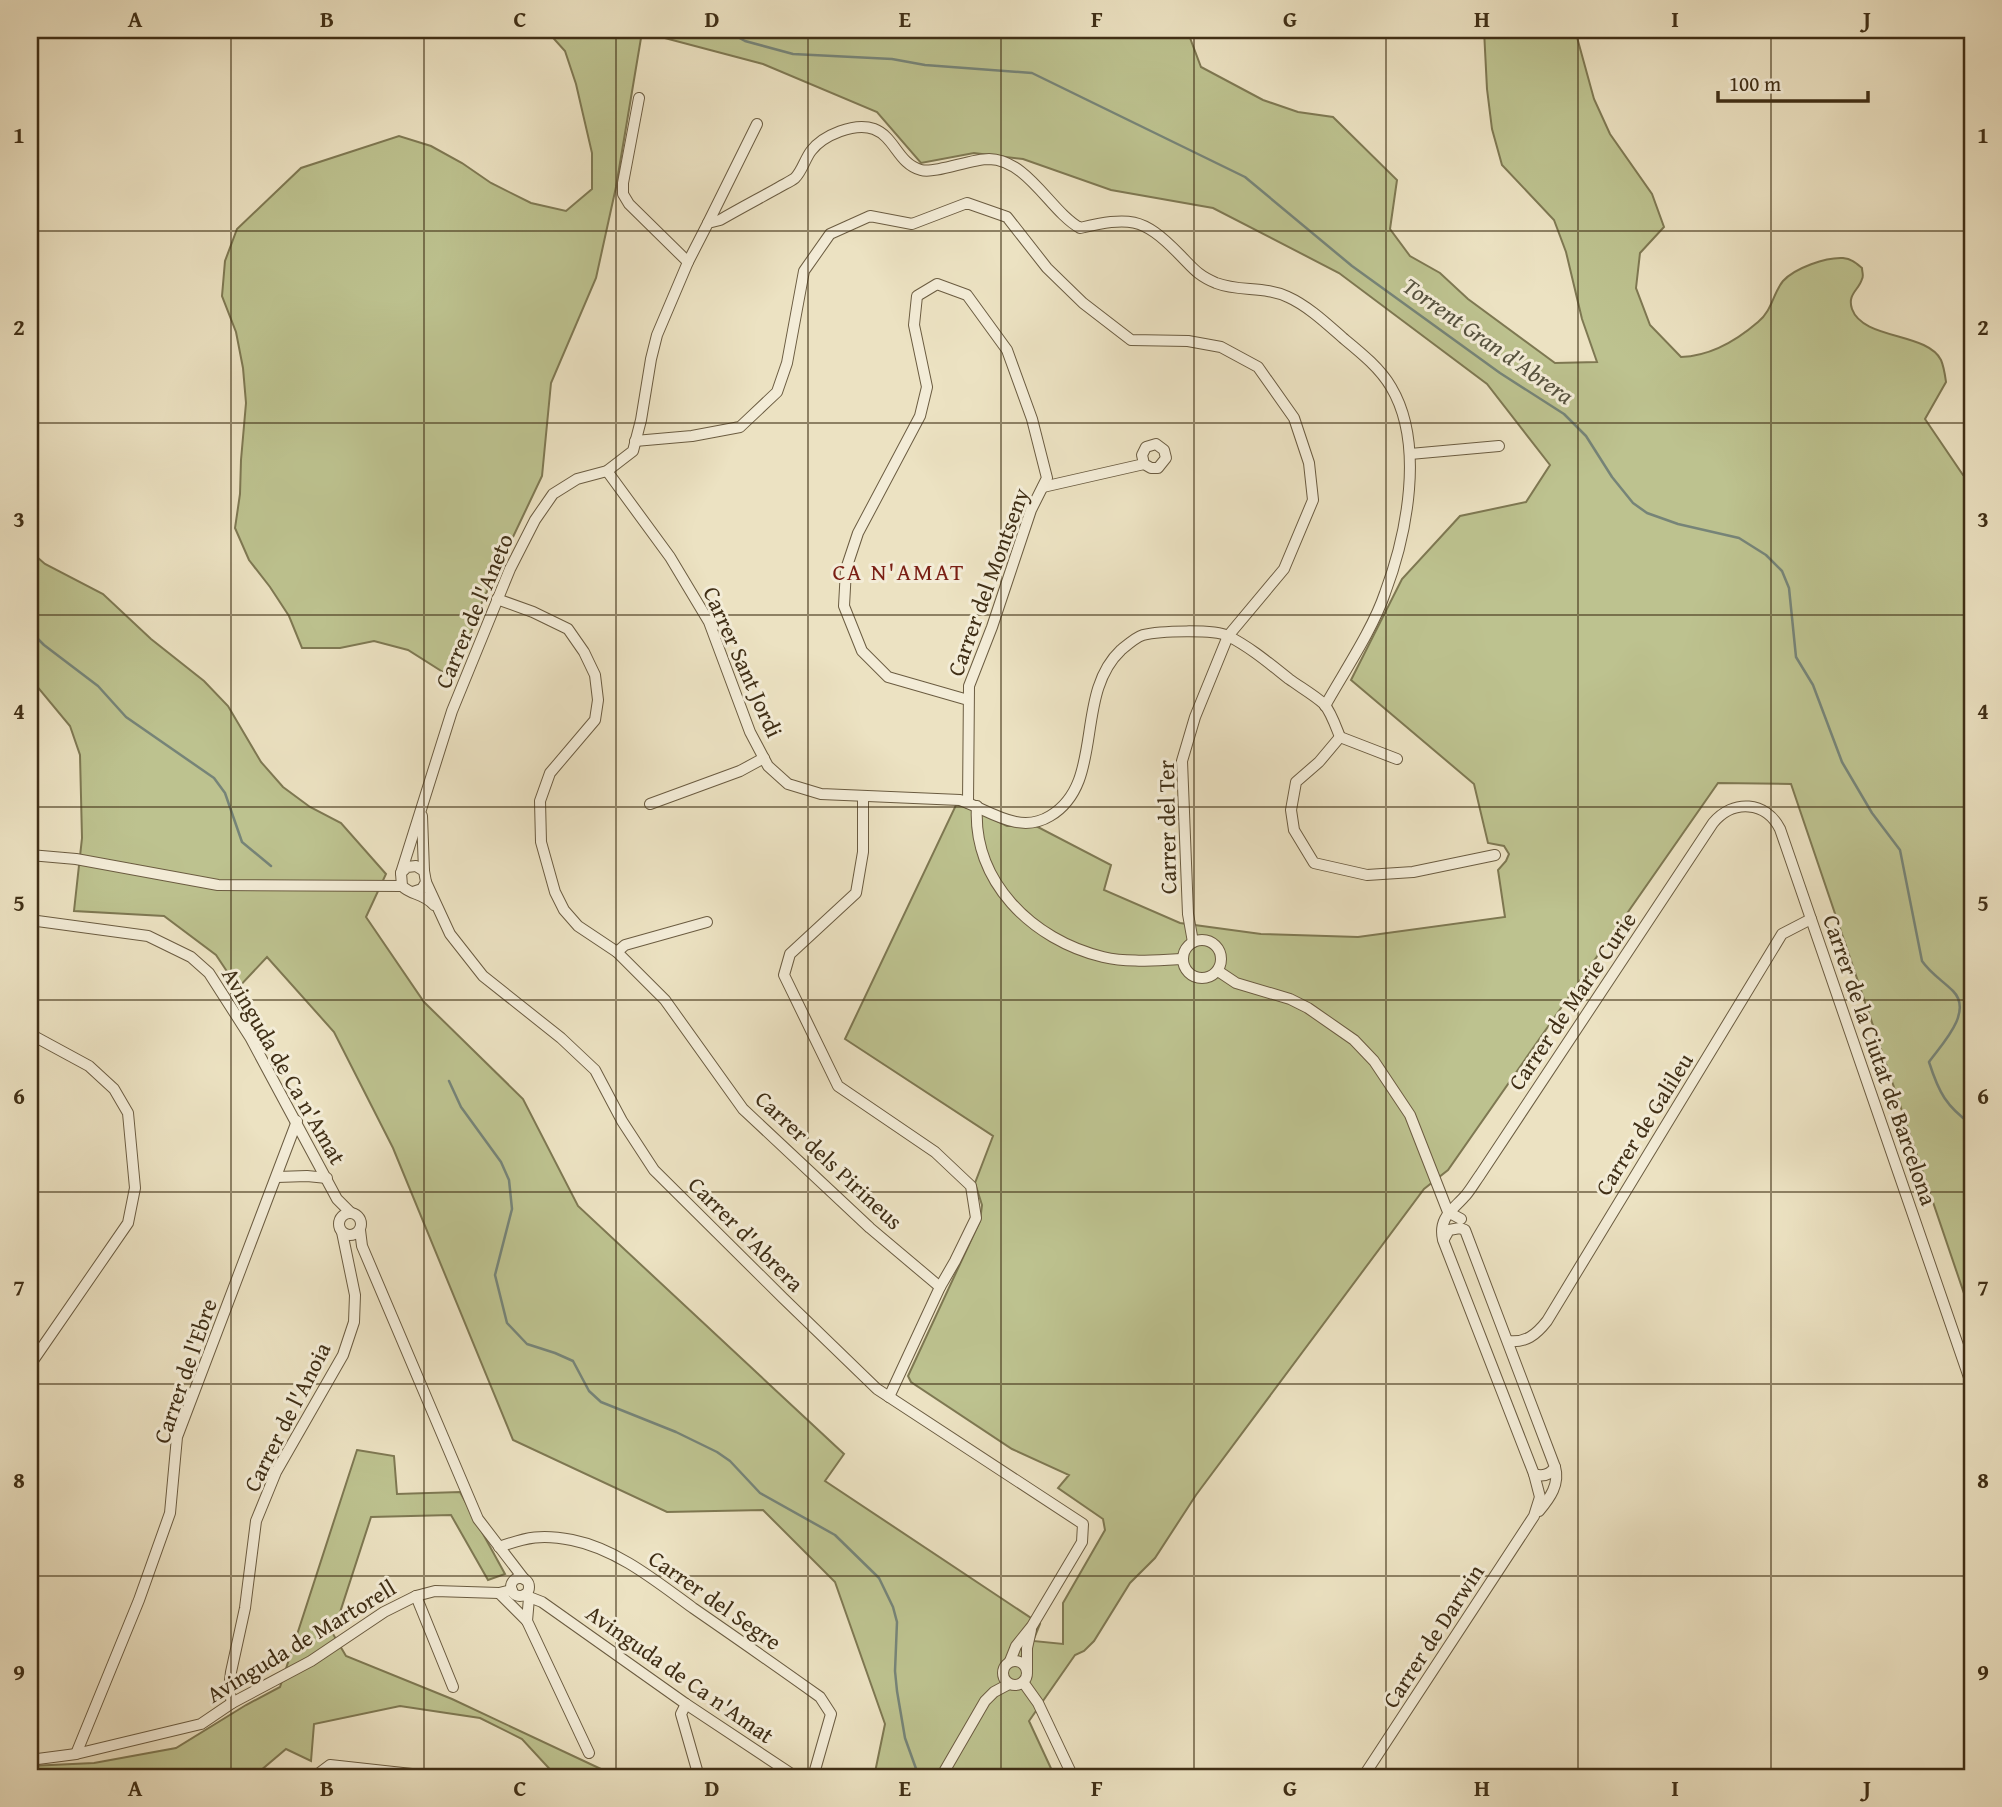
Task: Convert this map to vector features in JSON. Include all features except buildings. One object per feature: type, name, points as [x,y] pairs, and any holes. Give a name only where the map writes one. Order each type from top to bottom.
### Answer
[{"type":"street","points":[[639,98],[623,183],[624,194],[629,204],[688,262]]},
{"type":"street","points":[[607,471],[633,451],[657,335],[688,262],[757,124]]},
{"type":"street","points":[[708,223],[720,220],[795,178],[813,148],[831,136],[854,128],[874,129],[887,138],[909,167],[925,172],[990,159],[1013,167],[1045,192],[1068,221],[1080,228],[1119,219],[1151,228],[1199,276],[1225,286],[1268,290],[1290,297],[1360,352],[1390,385],[1401,407],[1408,433],[1408,494],[1399,545],[1385,595],[1325,706],[1340,737],[1397,759]]},
{"type":"street","name":"Carrer del Ter","points":[[635,441],[692,436],[740,427],[777,392],[787,363],[804,271],[830,234],[870,216],[912,224],[967,203],[1007,217],[1047,268],[1083,303],[1131,340],[1188,341],[1221,347],[1258,367],[1294,418],[1309,463],[1313,500],[1284,569],[1228,636],[1195,717],[1182,761],[1193,942]]},
{"type":"street","name":"Carrer del Montseny","points":[[968,700],[888,677],[862,651],[844,606],[846,569],[858,533],[920,416],[927,387],[914,325],[917,296],[937,285],[967,295],[1007,350],[1032,419],[1047,478],[1031,510],[969,686],[973,804],[977,836],[991,874],[1018,910],[1043,932],[1070,946],[1104,957],[1137,961],[1183,958]]},
{"type":"street","points":[[1410,454],[1499,446]]},
{"type":"street","points":[[1043,487],[1144,464]]},
{"type":"street","name":"Carrer de l'Aneto","points":[[401,873],[452,711],[497,599],[535,520],[553,494],[577,479],[607,471]]},
{"type":"street","name":"Carrer Sant Jordi","points":[[607,471],[670,557],[709,622],[750,732],[768,766],[788,784],[821,793],[960,800],[1006,821],[1032,822],[1050,816],[1070,797],[1084,767],[1095,693],[1108,664],[1142,635],[1186,632],[1228,636],[1251,650],[1325,706]]},
{"type":"street","name":"Carrer dels Pirineus","points":[[497,599],[568,629],[584,652],[595,675],[598,701],[595,720],[550,773],[540,801],[541,842],[555,892],[564,910],[579,926],[617,952],[665,1000],[743,1109],[870,1228],[940,1287]]},
{"type":"street","points":[[1340,737],[1319,762],[1296,782],[1291,810],[1294,830],[1314,863],[1367,875],[1413,872],[1495,855]]},
{"type":"street","points":[[649,804],[740,771],[764,758]]},
{"type":"street","points":[[863,796],[863,852],[856,893],[790,954],[784,975],[838,1086],[935,1152],[971,1186],[976,1218],[956,1261],[940,1287],[889,1397]]},
{"type":"street","name":"Carrer de l'Aneto","points":[[422,804],[425,876]]},
{"type":"street","name":"Carrer de la Ciutat de Barcelona","points":[[1711,826],[1723,813],[1742,806],[1760,809],[1771,816],[1780,829],[1972,1386]]},
{"type":"street","name":"Carrer de Marie Curie","points":[[1448,1212],[1465,1196],[1711,826]]},
{"type":"street","points":[[30,855],[76,859],[218,885],[402,886],[413,892],[422,889],[425,876],[412,866],[401,873],[402,886]]},
{"type":"street","name":"Carrer d'Abrera","points":[[425,876],[450,934],[483,976],[561,1038],[595,1070],[622,1121],[654,1170],[868,1380],[889,1397],[1083,1524],[1082,1542],[1032,1626]]},
{"type":"street","name":"Carrer d'Abrera","points":[[413,892],[425,896],[441,914]]},
{"type":"street","name":"Carrer de Galileu","points":[[1508,1341],[1519,1342],[1527,1339],[1536,1334],[1547,1321],[1782,934],[1811,919]]},
{"type":"street","name":"Avinguda de Ca n'Amat","points":[[30,920],[148,936],[191,957],[209,973],[222,990],[327,1178],[337,1199],[340,1218]]},
{"type":"street","points":[[617,952],[625,945],[707,922]]},
{"type":"street","points":[[1206,940],[1217,947],[1222,958],[1218,971],[1208,978],[1196,978],[1186,970],[1183,958],[1186,949],[1193,942],[1206,940]]},
{"type":"street","points":[[1218,971],[1236,983],[1290,999],[1308,1008],[1354,1040],[1394,1087],[1410,1115],[1448,1212],[1461,1219]]},
{"type":"street","points":[[30,1034],[89,1066],[114,1089],[128,1113],[135,1188],[128,1223],[30,1365]]},
{"type":"street","name":"Carrer de l'Ebre","points":[[76,1754],[139,1600],[170,1513],[177,1437],[296,1121]]},
{"type":"street","points":[[277,1177],[327,1178]]},
{"type":"street","name":"Carrer de Marie Curie","points":[[1465,1196],[1461,1219],[1555,1466]]},
{"type":"street","name":"Avinguda de Ca n'Amat","points":[[337,1199],[351,1212]]},
{"type":"street","points":[[362,1246],[339,1226],[340,1218],[346,1212],[351,1212],[360,1219],[362,1246],[478,1519],[513,1566],[522,1588],[527,1621],[589,1753]]},
{"type":"street","points":[[1448,1212],[1443,1222],[1443,1240],[1534,1474],[1541,1497],[1534,1516]]},
{"type":"street","points":[[345,1234],[359,1230]]},
{"type":"street","points":[[1443,1240],[1449,1230],[1465,1230]]},
{"type":"street","name":"Carrer de l'Anoia","points":[[232,1703],[229,1689],[231,1672],[245,1608],[256,1521],[276,1472],[343,1355],[354,1322],[355,1295],[345,1234]]},
{"type":"street","points":[[1534,1474],[1545,1475],[1555,1466]]},
{"type":"street","name":"Carrer de Darwin","points":[[1363,1777],[1534,1516],[1546,1503],[1555,1487],[1555,1466]]},
{"type":"street","name":"Carrer del Segre","points":[[499,1547],[528,1536],[548,1536],[602,1549],[638,1569],[820,1697],[831,1714],[813,1777]]},
{"type":"street","name":"Avinguda de Ca n'Amat","points":[[522,1588],[686,1704],[796,1777]]},
{"type":"street","name":"Avinguda de Martorell","points":[[30,1760],[76,1754],[201,1724],[232,1703],[311,1661],[384,1612],[416,1596],[435,1591],[499,1593],[522,1588]]},
{"type":"street","points":[[499,1593],[527,1621]]},
{"type":"street","points":[[416,1596],[453,1687]]},
{"type":"street","points":[[1006,1681],[1003,1670],[1016,1646],[1032,1626]]},
{"type":"street","points":[[941,1777],[985,1701],[998,1684],[1006,1681],[1016,1685],[1023,1682],[1027,1671],[1027,1648],[1032,1626]]},
{"type":"street","points":[[1010,1661],[1021,1662],[1027,1671]]},
{"type":"street","points":[[1023,1682],[1038,1703],[1073,1777]]},
{"type":"street","points":[[686,1704],[681,1714],[699,1777]]},
{"type":"street","points":[[314,1777],[330,1765],[439,1777]]},
{"type":"green space","points":[[546,30],[1187,30],[1201,67],[1263,100],[1298,112],[1333,117],[1397,180],[1390,229],[1410,256],[1440,273],[1468,299],[1555,363],[1597,362],[1582,319],[1566,252],[1554,220],[1502,165],[1492,129],[1484,30],[1575,30],[1594,99],[1610,134],[1652,194],[1664,227],[1640,253],[1636,288],[1650,325],[1681,357],[1703,354],[1741,335],[1763,318],[1783,281],[1811,264],[1843,258],[1862,268],[1863,278],[1852,296],[1852,309],[1858,319],[1869,326],[1923,345],[1934,351],[1941,360],[1946,382],[1925,419],[1963,475],[1972,480],[1972,1317],[1791,784],[1718,783],[1448,1170],[1424,1189],[1196,1495],[1155,1558],[1130,1583],[1094,1641],[1084,1651],[1075,1655],[1029,1721],[1055,1777],[874,1777],[885,1724],[835,1582],[763,1510],[667,1512],[513,1440],[393,1148],[334,1032],[267,957],[238,988],[216,955],[164,916],[74,911],[82,838],[80,755],[70,726],[30,678],[30,551],[45,564],[103,594],[151,639],[204,681],[228,706],[261,762],[283,787],[310,807],[341,823],[386,874],[366,917],[424,1002],[523,1099],[578,1206],[844,1454],[825,1481],[1040,1624],[1033,1641],[1063,1644],[1063,1603],[1105,1530],[1103,1519],[1058,1488],[1069,1475],[1012,1449],[911,1382],[908,1376],[980,1221],[982,1205],[975,1183],[993,1136],[845,1039],[956,805],[969,807],[1007,826],[1036,826],[1111,865],[1104,890],[1180,923],[1261,934],[1358,937],[1505,917],[1498,870],[1509,854],[1504,846],[1488,843],[1474,784],[1351,680],[1402,579],[1460,516],[1526,502],[1550,465],[1487,384],[1339,273],[1213,208],[1111,190],[1023,159],[974,153],[921,163],[877,112],[763,64],[642,32],[616,187],[596,278],[551,383],[542,476],[482,602],[454,679],[408,650],[374,641],[340,648],[302,648],[289,616],[249,560],[235,528],[246,403],[236,332],[222,296],[225,261],[237,229],[301,168],[399,136],[431,146],[491,183],[531,203],[566,211],[592,189],[592,153],[576,84],[565,51]]},
{"type":"green space","points":[[357,1450],[394,1456],[397,1494],[460,1492],[505,1574],[488,1580],[451,1515],[371,1517],[333,1634],[346,1656],[452,1699],[618,1777],[557,1777],[522,1739],[480,1718],[400,1706],[314,1724],[311,1761],[286,1749],[253,1777],[30,1777],[30,1766],[94,1763],[176,1748],[280,1687]]},
{"type":"waterway","name":"Torrent Gran d'Abrera","points":[[725,30],[745,41],[793,54],[892,59],[925,65],[1032,73],[1245,177],[1352,266],[1500,373],[1564,414],[1586,436],[1612,477],[1633,503],[1647,513],[1678,524],[1739,538],[1766,555],[1782,571],[1789,588],[1796,657],[1813,685],[1842,762],[1872,813],[1900,850],[1922,961],[1958,999],[1958,1018],[1929,1062],[1944,1098],[1972,1125]]},
{"type":"waterway","points":[[30,631],[98,686],[126,717],[214,778],[225,793],[242,842],[271,866]]},
{"type":"waterway","points":[[449,1081],[461,1107],[501,1162],[509,1180],[512,1209],[495,1275],[507,1323],[527,1344],[573,1361],[589,1391],[601,1402],[676,1432],[717,1452],[730,1461],[760,1493],[835,1535],[879,1578],[897,1622],[897,1691],[905,1738],[919,1777]]},
{"type":"district","name":"CA N'AMAT","points":[[899,572]]}]
